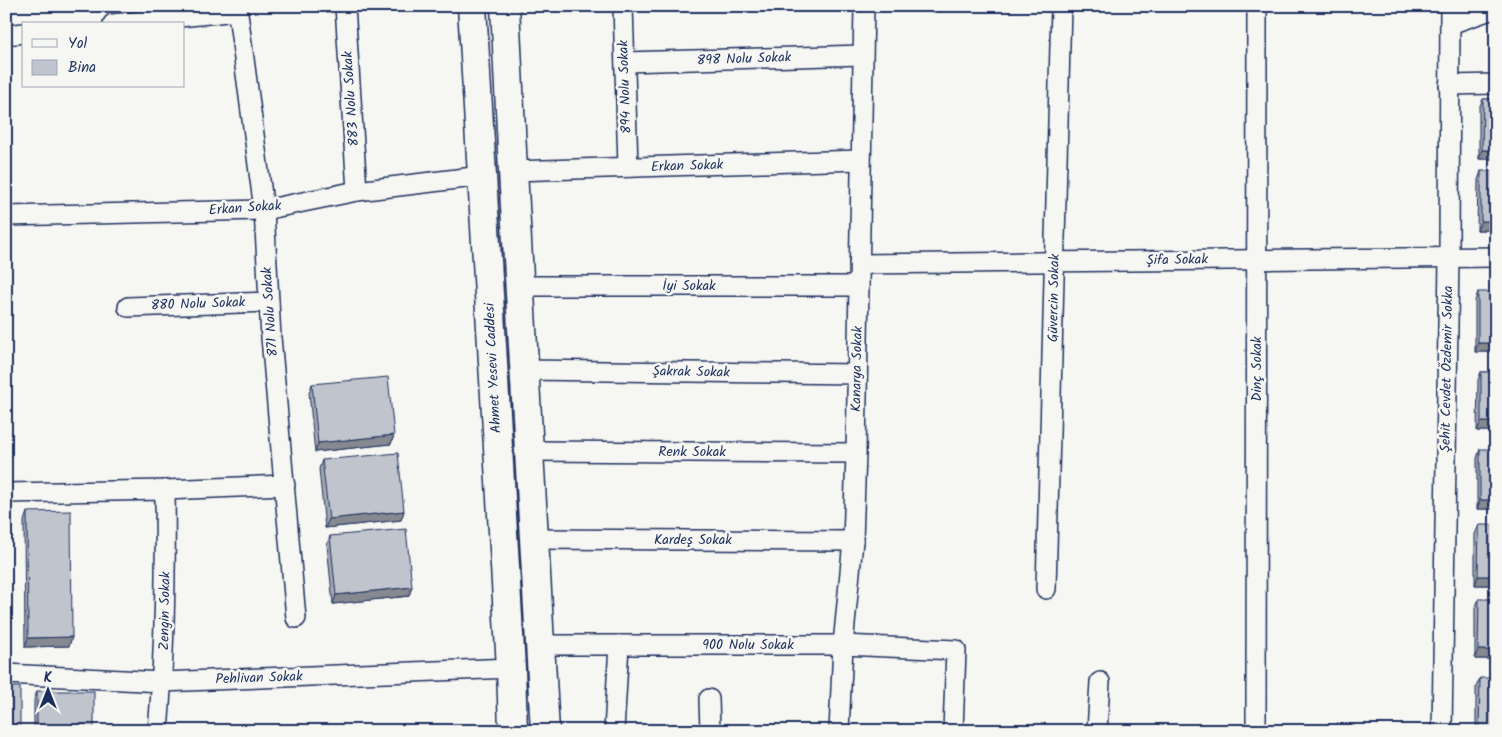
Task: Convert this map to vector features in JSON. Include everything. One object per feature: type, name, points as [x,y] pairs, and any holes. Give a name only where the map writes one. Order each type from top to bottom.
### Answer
[{"type":"main road","name":"Ahmet Yesevi Caddesi","points":[[472,6],[511,668],[513,731]]},
{"type":"main road","points":[[505,6],[545,731]]},
{"type":"street","name":"883 Nolu Sokak","points":[[345,6],[357,191]]},
{"type":"street","name":"894 Nolu Sokak","points":[[623,6],[628,168]]},
{"type":"street","name":"Kanarya Sokak","points":[[839,731],[843,645],[853,541],[864,6]]},
{"type":"street","name":"Güvercin Sokak","points":[[1046,589],[1061,6]]},
{"type":"street","name":"Dinç Sokak","points":[[1256,731],[1257,6]]},
{"type":"street","points":[[1450,15],[1496,8]]},
{"type":"street","points":[[130,22],[237,9]]},
{"type":"street","name":"871 Nolu Sokak","points":[[237,9],[264,210],[269,302],[296,618]]},
{"type":"street","name":"Şehit Cevdet Özdemir Sokka","points":[[1442,731],[1449,257],[1450,15]]},
{"type":"street","points":[[6,35],[22,33]]},
{"type":"street","name":"898 Nolu Sokak","points":[[625,62],[862,55]]},
{"type":"street","points":[[1449,85],[1496,84]]},
{"type":"street","name":"Erkan Sokak","points":[[513,171],[860,160]]},
{"type":"street","name":"Erkan Sokak","points":[[6,216],[264,210],[357,191],[482,176]]},
{"type":"street","name":"Şifa Sokak","points":[[859,264],[1496,257]]},
{"type":"street","name":"İyi Sokak","points":[[520,286],[859,286]]},
{"type":"street","name":"880 Nolu Sokak","points":[[128,307],[269,302]]},
{"type":"street","name":"Şakrak Sokak","points":[[524,370],[857,374]]},
{"type":"street","name":"Renk Sokak","points":[[529,451],[856,452]]},
{"type":"street","points":[[6,493],[164,490],[285,485]]},
{"type":"street","name":"Zengin Sokak","points":[[158,731],[166,578],[164,490]]},
{"type":"street","name":"Kardeş Sokak","points":[[534,538],[853,541]]},
{"type":"street","name":"900 Nolu Sokak","points":[[540,645],[843,645],[956,650],[952,731]]},
{"type":"street","points":[[614,731],[619,645]]},
{"type":"street","name":"Pehlivan Sokak","points":[[6,674],[162,682],[511,668]]},
{"type":"street","points":[[1097,731],[1100,682]]},
{"type":"street","points":[[709,699],[710,731]]},
{"type":"building","points":[[1483,99],[1496,99],[1496,150],[1482,150]]},
{"type":"building","points":[[1481,171],[1496,171],[1496,221],[1481,221]]},
{"type":"building","points":[[1478,292],[1496,292],[1496,343],[1478,343]]},
{"type":"building","points":[[1481,372],[1496,372],[1496,422],[1481,422]]},
{"type":"building","points":[[388,377],[394,435],[318,443],[312,384]]},
{"type":"building","points":[[1480,449],[1496,449],[1496,500],[1480,500]]},
{"type":"building","points":[[398,453],[404,511],[329,519],[322,460]]},
{"type":"building","points":[[71,511],[72,637],[28,638],[27,512]]},
{"type":"building","points":[[1479,525],[1496,525],[1496,576],[1478,576]]},
{"type":"building","points":[[406,529],[412,587],[336,595],[330,536]]},
{"type":"building","points":[[1479,599],[1496,599],[1496,650],[1478,650]]},
{"type":"building","points":[[1480,678],[1496,678],[1496,729],[1479,729]]},
{"type":"building","points":[[6,687],[20,687],[20,731],[6,731]]},
{"type":"building","points":[[37,691],[94,691],[94,731],[37,731]]}]
